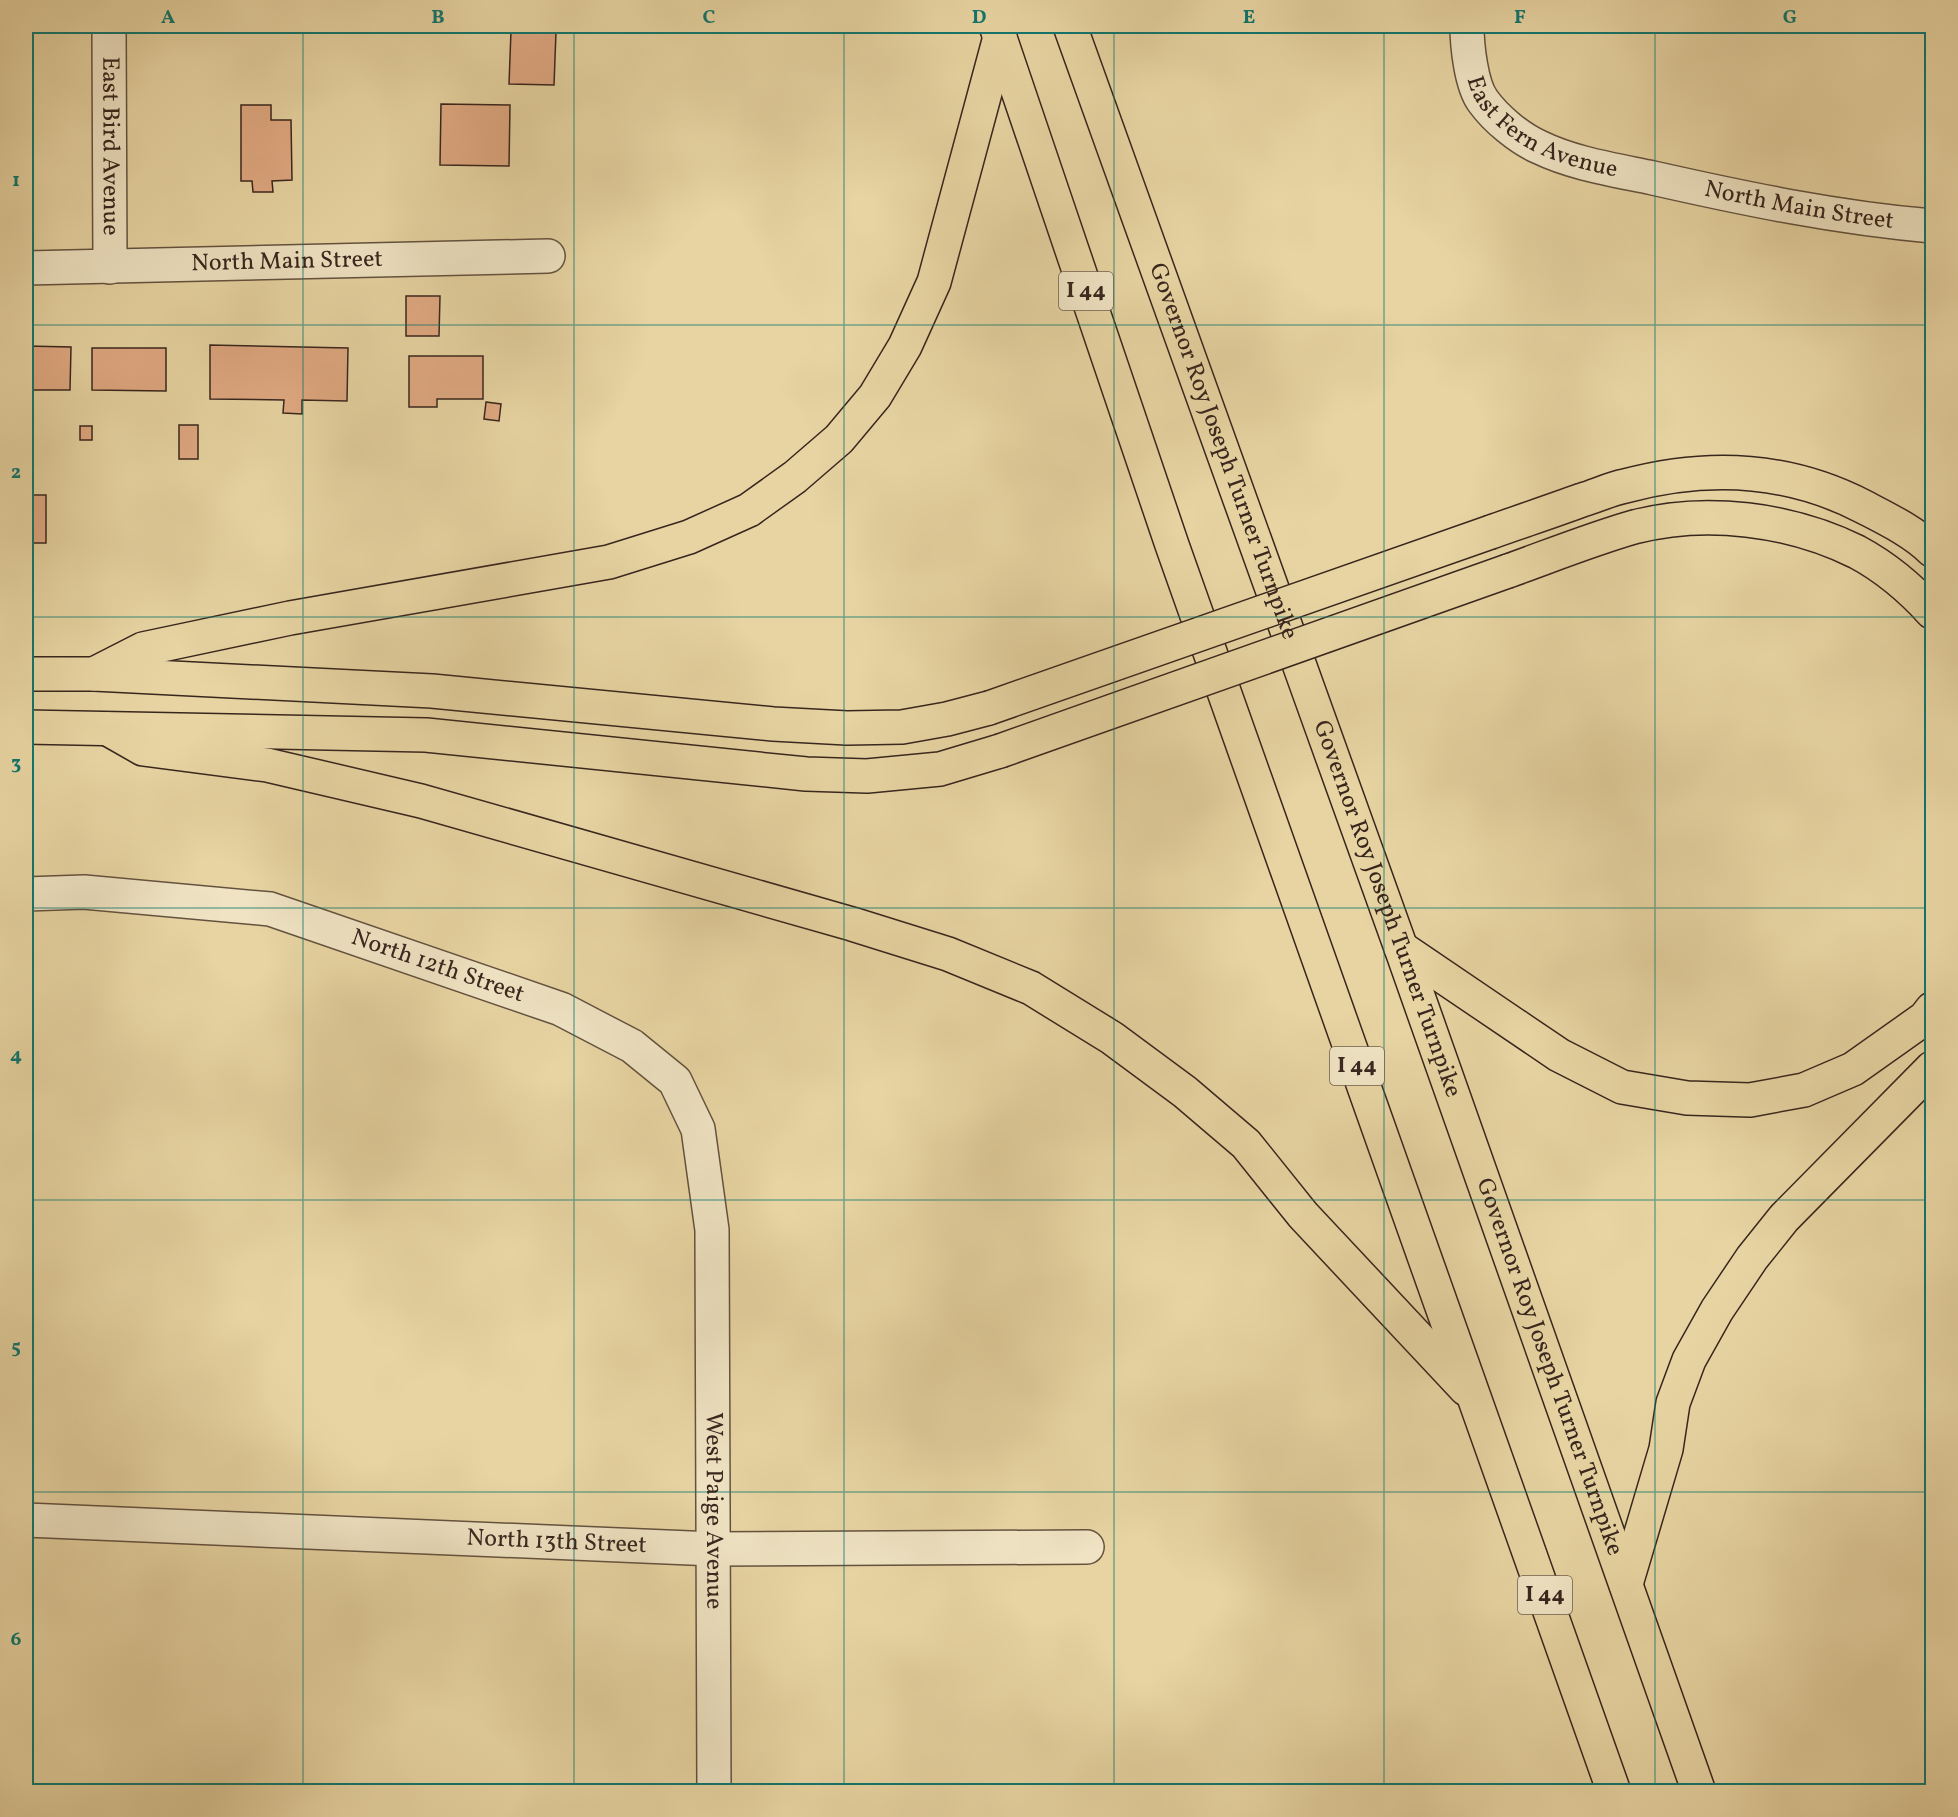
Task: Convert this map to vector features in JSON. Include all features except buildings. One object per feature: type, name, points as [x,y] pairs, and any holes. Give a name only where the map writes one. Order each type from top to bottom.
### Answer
[{"type":"highway","name":"Governor Roy Joseph Turner Turnpike","points":[[1071,26],[1401,948],[1699,1791]]},
{"type":"highway","points":[[94,674],[143,649],[290,618],[609,562],[689,537],[749,510],[795,477],[839,439],[875,396],[905,346],[934,282],[998,31]]},
{"type":"highway","name":"I 44","points":[[998,31],[1172,545],[1614,1791]]},
{"type":"highway","points":[[26,674],[94,674],[432,691],[773,724],[847,728],[902,727],[989,708],[1624,486],[1688,473],[1746,472],[1793,479],[1840,495],[1884,517],[1932,550]]},
{"type":"highway","points":[[26,727],[426,735],[806,774],[867,776],[940,769],[1000,751],[1634,528],[1707,517],[1750,521],[1805,532],[1857,553],[1896,578],[1932,612]]},
{"type":"highway","points":[[108,729],[143,749],[267,765],[421,801],[852,924],[948,954],[1030,987],[1112,1038],[1185,1092],[1246,1144],[1303,1215],[1476,1399]]},
{"type":"highway","points":[[1401,948],[1559,1055],[1622,1087],[1687,1098],[1750,1100],[1804,1090],[1853,1069],[1925,1018],[1932,1009]]},
{"type":"highway","points":[[1626,1584],[1666,1449],[1673,1403],[1689,1360],[1717,1310],[1752,1258],[1784,1218],[1932,1068]]},
{"type":"street","name":"East Bird Avenue","points":[[109,26],[110,267]]},
{"type":"street","name":"East Fern Avenue","points":[[1467,26],[1473,77],[1482,100],[1506,125],[1538,147],[1569,159],[1668,182]]},
{"type":"street","name":"North Main Street","points":[[1668,182],[1738,198],[1876,221],[1932,226]]},
{"type":"street","name":"North Main Street","points":[[26,268],[548,256]]},
{"type":"street","name":"North 12th Street","points":[[26,894],[84,892],[270,909],[561,1009],[632,1046],[675,1081],[698,1129],[712,1230]]},
{"type":"street","name":"West Paige Avenue","points":[[712,1230],[714,1791]]},
{"type":"street","name":"North 13th Street","points":[[26,1520],[714,1549],[1087,1547]]}]
